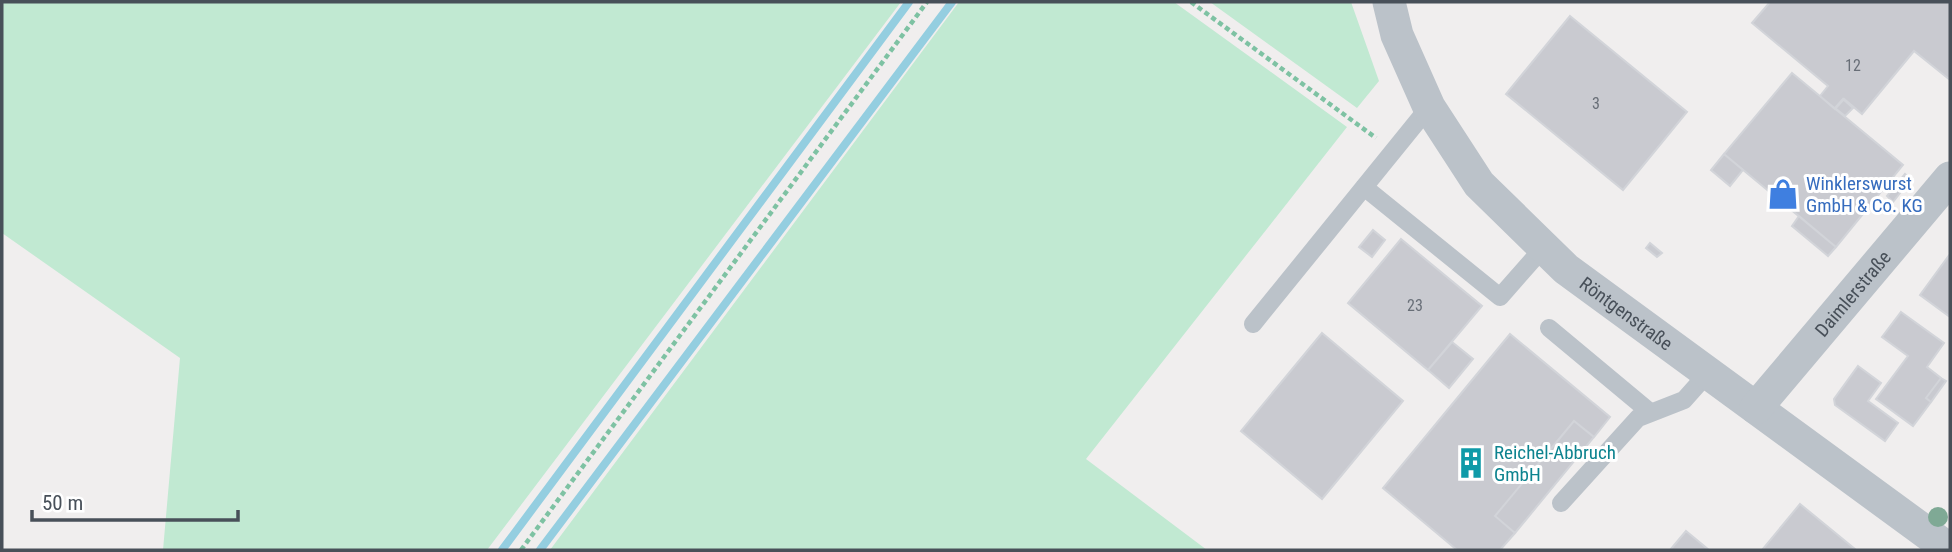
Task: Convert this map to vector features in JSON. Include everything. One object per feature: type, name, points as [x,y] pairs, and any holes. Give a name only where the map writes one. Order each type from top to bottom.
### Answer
[{"type":"street","name":"Röntgenstraße","points":[[1389,2],[1397,35],[1429,107],[1479,184],[1566,269],[1950,550]]},
{"type":"street","name":"Daimlerstraße","points":[[1756,408],[1950,178]]},
{"type":"lane","points":[[1253,324],[1429,107]]},
{"type":"lane","points":[[1364,187],[1500,297],[1544,247]]},
{"type":"lane","points":[[1549,328],[1651,413]]},
{"type":"lane","points":[[1561,503],[1638,418],[1684,400],[1708,373]]},
{"type":"path","points":[[521,550],[927,2]]},
{"type":"path","points":[[1191,2],[1393,151]]},
{"type":"green space","points":[[2,2],[901,2],[487,550],[163,550],[180,358],[2,233]]},
{"type":"green space","points":[[959,2],[1174,2],[1347,127],[1086,459],[1207,550],[550,550]]},
{"type":"green space","points":[[1210,2],[1351,2],[1379,81],[1357,108]]},
{"type":"building","points":[[1770,2],[1950,2],[1950,80],[1914,51],[1862,114],[1844,99],[1835,109],[1820,96],[1828,86],[1752,23]]},
{"type":"building","points":[[1570,16],[1687,112],[1623,190],[1506,94]]},
{"type":"building","points":[[1792,73],[1903,165],[1836,247],[1724,154]]},
{"type":"building","points":[[1843,99],[1853,108],[1845,116],[1835,108]]},
{"type":"building","points":[[1724,154],[1743,170],[1730,186],[1711,170]]},
{"type":"building","points":[[1905,174],[1911,179],[1893,202],[1887,196]]},
{"type":"building","points":[[1799,216],[1836,247],[1828,256],[1792,226]]},
{"type":"building","points":[[1373,230],[1385,240],[1372,257],[1359,247]]},
{"type":"building","points":[[1401,239],[1482,306],[1428,370],[1348,303]]},
{"type":"building","points":[[1650,243],[1662,253],[1657,257],[1646,248]]},
{"type":"building","points":[[1950,254],[1950,317],[1920,295]]},
{"type":"building","points":[[1901,312],[1944,343],[1927,367],[1941,378],[1926,398],[1931,402],[1913,426],[1876,399],[1908,356],[1882,337]]},
{"type":"building","points":[[1322,333],[1403,401],[1322,499],[1241,431]]},
{"type":"building","name":"Reichel-Abbruch GmbH","points":[[1510,334],[1610,417],[1594,437],[1574,421],[1495,516],[1515,533],[1500,550],[1457,550],[1383,488]]},
{"type":"building","points":[[1452,342],[1473,359],[1449,388],[1428,370]]},
{"type":"building","points":[[1858,366],[1881,383],[1868,401],[1898,423],[1885,441],[1835,405],[1834,399]]},
{"type":"building","points":[[1941,378],[1946,381],[1931,402],[1926,398]]},
{"type":"building","points":[[1574,421],[1594,437],[1515,533],[1495,516]]},
{"type":"building","points":[[1800,504],[1855,549],[1762,550]]},
{"type":"building","points":[[1686,531],[1709,550],[1670,550]]},
{"type":"waterway","points":[[502,550],[909,2]]},
{"type":"waterway","points":[[540,550],[952,2]]},
{"type":"place","name":"Winklerswurst GmbH & Co. KG","points":[[1783,194]]},
{"type":"place","name":"Reichel-Abbruch GmbH","points":[[1471,463]]}]
